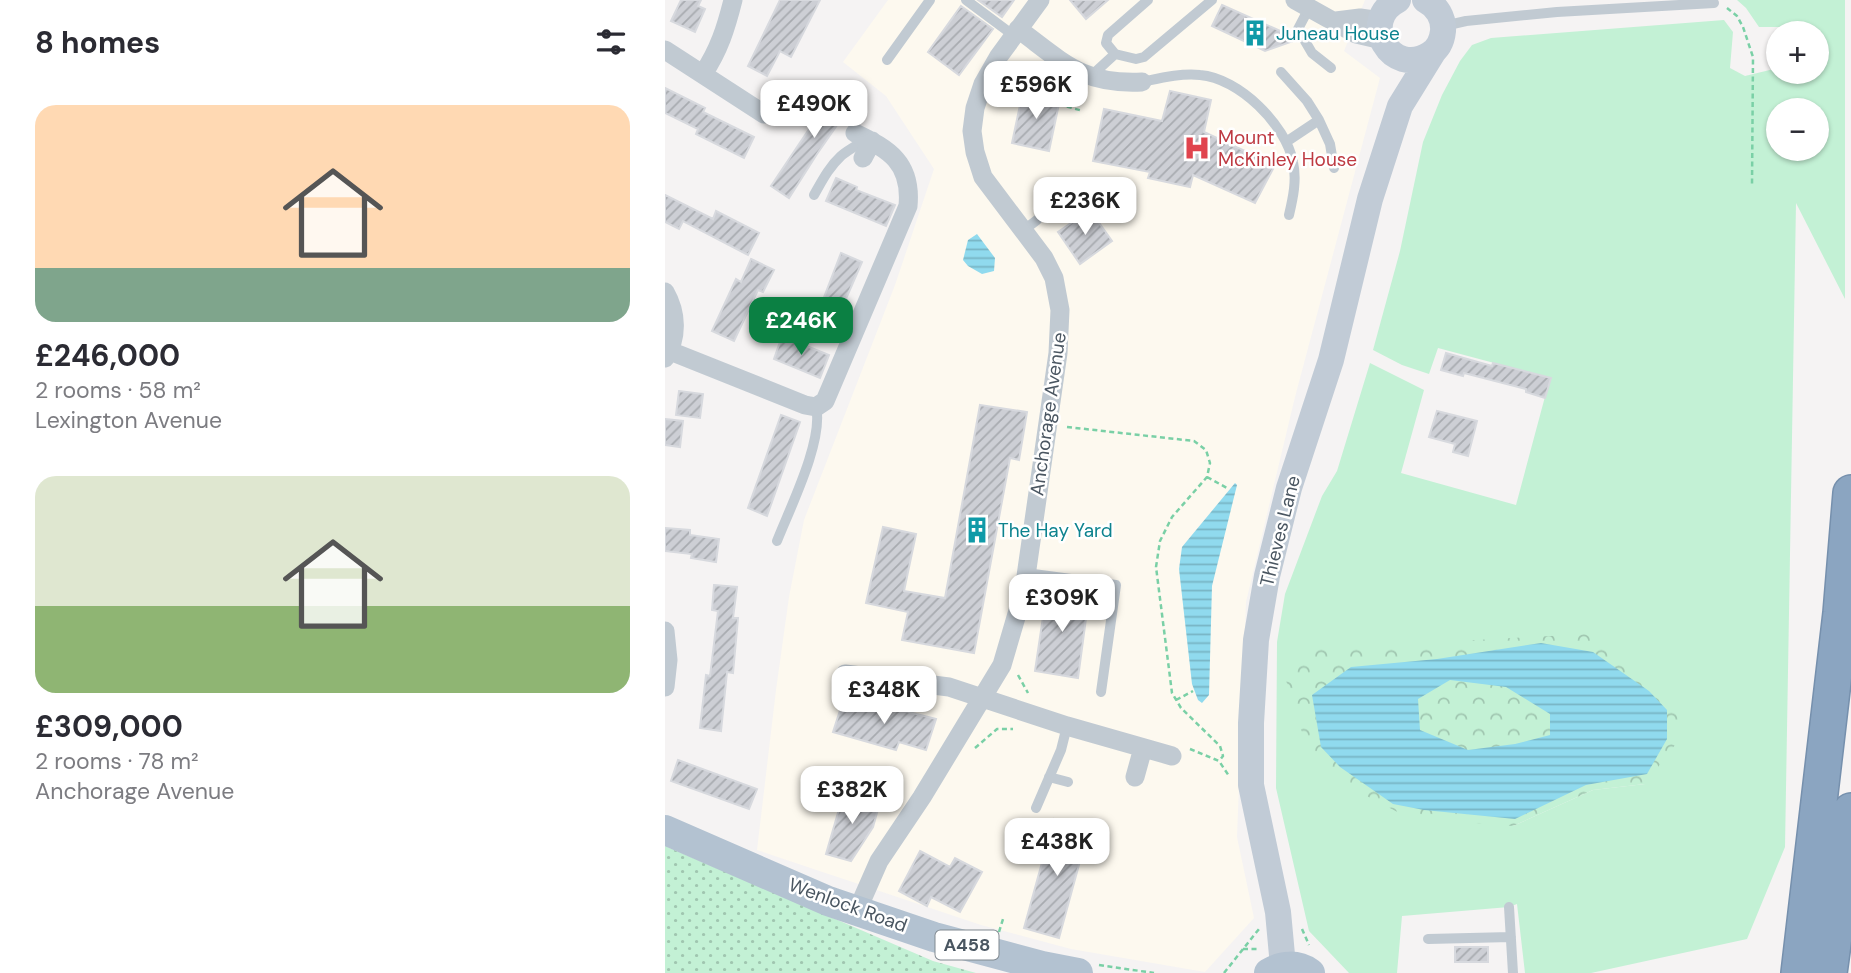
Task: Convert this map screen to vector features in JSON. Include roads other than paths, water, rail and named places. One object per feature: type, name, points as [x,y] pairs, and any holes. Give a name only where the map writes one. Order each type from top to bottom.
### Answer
[{"type":"highway","points":[[1799,973],[1842,613],[1851,493]]},
{"type":"highway","points":[[1829,973],[1851,811]]},
{"type":"main road","points":[[1400,106],[1442,40],[1444,26],[1440,13],[1428,1]]},
{"type":"main road","points":[[1391,20],[1411,61],[1434,51]]},
{"type":"main road","points":[[1391,20],[1400,106]]},
{"type":"main road","name":"Thieves Lane","points":[[1286,962],[1251,785],[1255,640],[1267,576],[1289,488],[1331,360],[1370,199],[1400,106]]},
{"type":"main road","name":"Wenlock Road","points":[[665,830],[857,911],[1042,966],[1084,968]]},
{"type":"street","points":[[703,74],[717,53],[733,0]]},
{"type":"street","name":"Anchorage Avenue","points":[[857,911],[879,861],[922,797],[1002,665],[1014,628],[1026,573],[1058,353],[1060,310],[1053,278],[1030,225],[983,177],[972,131],[975,108],[983,84],[1040,0]]},
{"type":"street","points":[[1302,4],[1356,34],[1391,20]]},
{"type":"street","points":[[1016,32],[1090,76],[1120,83],[1142,82]]},
{"type":"street","points":[[665,50],[764,114]]},
{"type":"street","points":[[665,292],[673,308],[675,323],[667,354],[805,405],[816,407],[825,401],[908,206],[910,188],[897,160],[864,142]]},
{"type":"street","points":[[665,631],[668,660],[665,687]]},
{"type":"street","points":[[845,674],[949,687],[983,696],[1067,726],[1172,756]]},
{"type":"street","points":[[1135,776],[1143,748]]},
{"type":"lane","points":[[887,60],[930,0]]},
{"type":"lane","points":[[966,0],[1016,32]]},
{"type":"lane","points":[[1148,0],[1108,35],[1106,43],[1115,54],[1136,59],[1144,57],[1212,0]]},
{"type":"lane","points":[[1557,12],[1561,0]]},
{"type":"lane","points":[[1302,4],[1299,29],[1312,53],[1331,68]]},
{"type":"lane","points":[[1444,26],[1466,21],[1605,5],[1714,4]]},
{"type":"lane","points":[[1090,76],[1115,54]]},
{"type":"lane","points":[[1281,72],[1307,101],[1319,120],[1330,144],[1334,168]]},
{"type":"lane","points":[[1142,82],[1179,75],[1200,75],[1225,82],[1244,93],[1275,124],[1286,142],[1296,179],[1289,215]]},
{"type":"lane","points":[[1286,142],[1319,120]]},
{"type":"lane","points":[[814,195],[833,164],[864,142]]},
{"type":"lane","points":[[777,541],[815,441],[819,417],[816,407]]},
{"type":"lane","points":[[1026,573],[1116,585],[1101,692]]},
{"type":"lane","points":[[1036,808],[1061,750],[1067,726]]},
{"type":"lane","points":[[1049,777],[1068,782]]},
{"type":"lane","points":[[1509,907],[1513,973]]},
{"type":"lane","points":[[1428,939],[1511,937]]},
{"type":"water","points":[[977,234],[995,258],[994,271],[982,274],[963,260],[968,240]]},
{"type":"water","points":[[1235,483],[1237,485],[1212,586],[1209,695],[1202,703],[1198,700],[1192,684],[1179,569],[1182,547]]},
{"type":"water","points":[[1541,643],[1593,652],[1649,691],[1667,710],[1667,739],[1647,774],[1586,785],[1515,819],[1424,810],[1393,804],[1340,767],[1321,747],[1312,695],[1351,667],[1437,659]],"holes":[[[1450,680],[1506,687],[1550,714],[1550,735],[1515,744],[1468,750],[1420,730],[1418,699]]]},
{"type":"place","name":"Juneau House","points":[[1255,33]]},
{"type":"place","name":"Mount McKinley House","points":[[1197,148]]},
{"type":"place","name":"The Hay Yard","points":[[977,530]]}]
